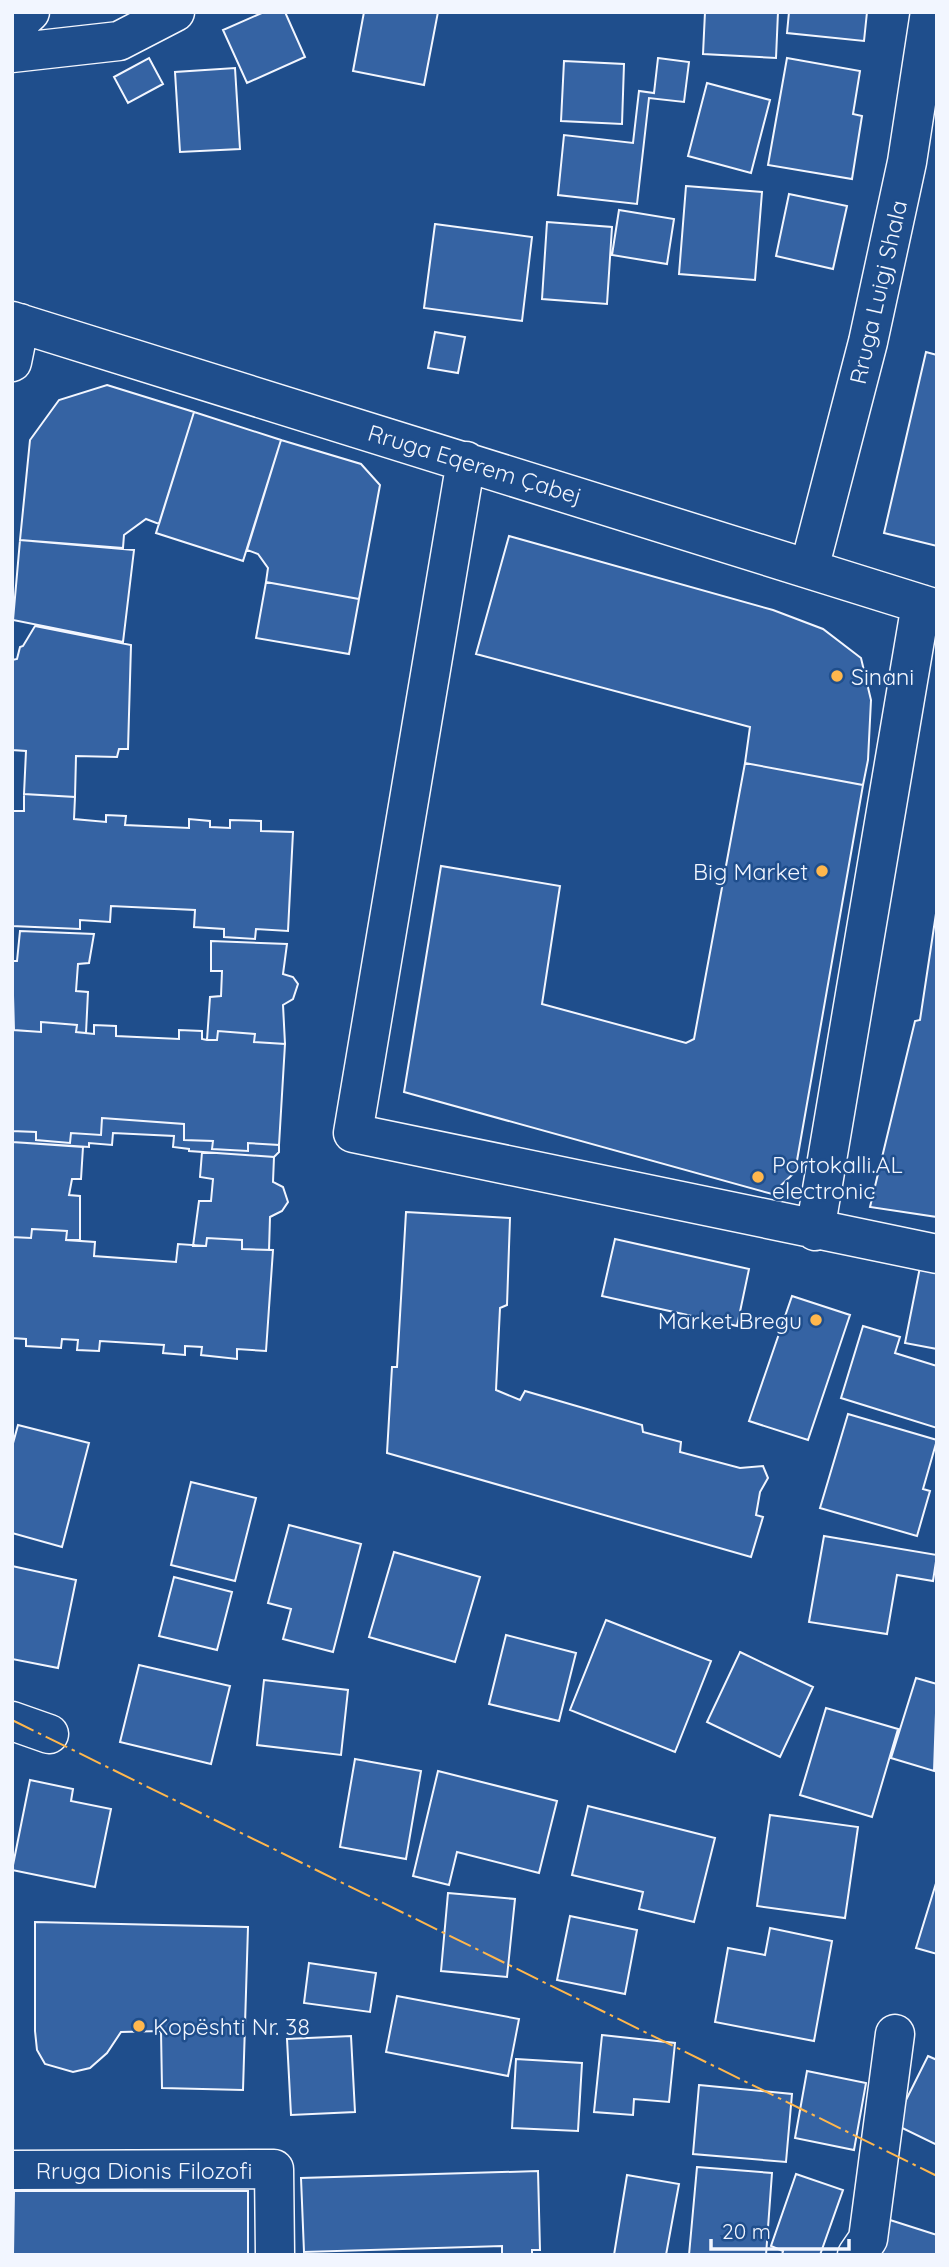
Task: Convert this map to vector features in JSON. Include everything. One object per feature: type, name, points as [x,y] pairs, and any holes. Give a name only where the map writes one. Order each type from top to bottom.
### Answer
[{"type":"street","points":[[12,29],[30,12]]},
{"type":"street","points":[[12,53],[119,41],[175,12]]},
{"type":"street","name":"Rruga Luigj Shala","points":[[809,569],[868,342],[902,188],[930,12]]},
{"type":"street","points":[[12,362],[16,322]]},
{"type":"street","name":"Rruga Eqerem Çabej","points":[[16,322],[929,606]]},
{"type":"street","points":[[466,461],[353,1133],[815,1231],[937,1254]]},
{"type":"street","points":[[815,1231],[929,606]]},
{"type":"street","points":[[12,1721],[49,1734]]},
{"type":"street","points":[[857,2255],[868,2239],[895,2034]]},
{"type":"street","name":"Rruga Dionis Filozofi","points":[[12,2170],[274,2169],[275,2255]]},
{"type":"building","points":[[264,12],[285,12],[305,57],[247,83],[223,30]]},
{"type":"building","points":[[364,12],[438,12],[424,85],[353,71]]},
{"type":"building","points":[[705,12],[778,12],[776,58],[703,54]]},
{"type":"building","points":[[789,12],[867,12],[864,41],[787,33]]},
{"type":"building","points":[[149,58],[163,84],[128,103],[114,77]]},
{"type":"building","points":[[658,58],[689,62],[684,102],[649,98],[637,204],[558,195],[564,135],[633,143],[639,91],[654,93]]},
{"type":"building","points":[[787,58],[860,71],[853,114],[862,116],[852,179],[768,165]]},
{"type":"building","points":[[564,61],[624,64],[622,124],[561,121]]},
{"type":"building","points":[[235,68],[240,149],[180,152],[175,72]]},
{"type":"building","points":[[707,83],[770,100],[751,173],[688,156]]},
{"type":"building","points":[[686,186],[762,192],[755,280],[679,274]]},
{"type":"building","points":[[789,194],[847,206],[833,269],[776,256]]},
{"type":"building","points":[[619,210],[674,219],[667,264],[612,255]]},
{"type":"building","points":[[547,222],[612,227],[607,304],[542,299]]},
{"type":"building","points":[[435,224],[532,237],[522,321],[424,308]]},
{"type":"building","points":[[435,332],[465,337],[458,373],[428,368]]},
{"type":"building","points":[[926,352],[937,355],[937,546],[884,533]]},
{"type":"building","points":[[107,385],[194,412],[159,524],[146,519],[124,535],[123,548],[20,540],[30,440],[59,400]]},
{"type":"building","points":[[194,412],[281,440],[243,561],[156,533]]},
{"type":"building","points":[[281,440],[361,464],[380,485],[359,599],[266,582],[268,568],[258,554],[247,550]]},
{"type":"building","points":[[509,536],[773,610],[823,629],[861,658],[871,700],[868,760],[863,785],[745,763],[750,727],[476,654]]},
{"type":"building","points":[[20,540],[134,550],[123,642],[13,620]]},
{"type":"building","points":[[266,582],[359,599],[349,654],[256,638]]},
{"type":"building","points":[[35,626],[131,645],[128,749],[119,749],[117,757],[76,756],[75,797],[24,794],[26,751],[12,750],[12,660],[17,659],[20,647]]},
{"type":"building","points":[[745,763],[863,785],[795,1172],[772,1194],[404,1092],[441,866],[560,886],[542,1004],[686,1043],[694,1039]]},
{"type":"building","points":[[24,794],[75,797],[74,819],[106,822],[106,815],[126,816],[125,825],[189,828],[189,819],[210,821],[210,827],[230,828],[230,820],[261,821],[261,831],[293,832],[288,931],[256,929],[255,939],[224,937],[224,929],[194,927],[195,910],[111,906],[110,922],[80,920],[80,929],[12,926],[12,811],[24,811]]},
{"type":"building","points":[[937,907],[937,1217],[870,1207],[915,1021],[920,1020]]},
{"type":"building","points":[[20,931],[94,934],[89,963],[78,964],[76,991],[88,992],[86,1033],[76,1032],[77,1025],[41,1022],[41,1032],[14,1030],[12,961],[17,961]]},
{"type":"building","points":[[211,941],[287,944],[283,974],[293,977],[298,984],[293,999],[283,1005],[285,1044],[254,1042],[255,1034],[218,1031],[217,1040],[207,1040],[210,997],[221,996],[222,971],[211,971]]},
{"type":"building","points":[[41,1022],[77,1025],[76,1032],[94,1034],[94,1025],[116,1026],[116,1036],[179,1039],[179,1030],[202,1031],[202,1039],[217,1040],[218,1031],[255,1034],[254,1042],[285,1044],[279,1145],[248,1143],[248,1151],[212,1149],[213,1141],[184,1140],[184,1124],[102,1118],[101,1135],[71,1133],[70,1143],[36,1140],[36,1132],[12,1131],[12,1030],[41,1032]]},
{"type":"building","points":[[102,1118],[184,1124],[184,1140],[213,1141],[212,1149],[248,1151],[248,1143],[279,1145],[279,1152],[274,1157],[189,1151],[173,1147],[174,1136],[113,1133],[112,1145],[89,1143],[89,1147],[12,1142],[12,1131],[36,1132],[36,1140],[70,1143],[71,1133],[101,1135]]},
{"type":"building","points":[[12,1142],[83,1147],[81,1179],[72,1179],[69,1195],[80,1196],[80,1240],[66,1240],[67,1231],[32,1229],[31,1238],[12,1237]]},
{"type":"building","points":[[202,1152],[274,1157],[273,1182],[283,1187],[288,1202],[282,1211],[270,1217],[269,1250],[242,1249],[242,1240],[207,1238],[206,1246],[193,1246],[199,1201],[211,1201],[213,1179],[200,1177]]},
{"type":"building","points":[[406,1212],[510,1218],[507,1305],[500,1308],[496,1390],[520,1400],[525,1391],[642,1425],[643,1432],[681,1442],[680,1452],[740,1468],[763,1466],[768,1478],[760,1492],[756,1515],[763,1517],[751,1557],[387,1453],[392,1367],[397,1367]]},
{"type":"building","points":[[32,1229],[67,1231],[66,1240],[95,1242],[94,1256],[176,1262],[178,1244],[206,1246],[207,1238],[242,1240],[242,1249],[273,1250],[266,1351],[237,1349],[237,1359],[201,1355],[202,1347],[185,1346],[185,1355],[163,1353],[164,1345],[100,1341],[99,1351],[77,1350],[78,1340],[62,1339],[61,1348],[26,1346],[26,1339],[12,1338],[12,1237],[31,1238]]},
{"type":"building","points":[[615,1239],[749,1269],[737,1326],[602,1296]]},
{"type":"building","points":[[921,1262],[937,1265],[937,1349],[905,1343]]},
{"type":"building","points":[[792,1296],[850,1315],[808,1440],[749,1421]]},
{"type":"building","points":[[863,1326],[900,1337],[895,1353],[937,1366],[937,1428],[841,1398]]},
{"type":"building","points":[[848,1414],[937,1440],[923,1489],[930,1491],[917,1536],[820,1508]]},
{"type":"building","points":[[18,1425],[89,1443],[62,1547],[12,1533],[12,1447]]},
{"type":"building","points":[[191,1482],[256,1498],[235,1581],[171,1565]]},
{"type":"building","points":[[289,1525],[361,1544],[333,1652],[283,1639],[291,1609],[268,1603]]},
{"type":"building","points":[[824,1536],[937,1555],[933,1581],[897,1575],[887,1634],[809,1622]]},
{"type":"building","points":[[394,1552],[480,1577],[455,1662],[369,1637]]},
{"type":"building","points":[[12,1566],[76,1580],[58,1668],[12,1659]]},
{"type":"building","points":[[174,1577],[232,1592],[217,1650],[159,1636]]},
{"type":"building","points":[[606,1620],[711,1661],[675,1752],[570,1710]]},
{"type":"building","points":[[506,1635],[576,1653],[559,1721],[489,1704]]},
{"type":"building","points":[[740,1652],[813,1687],[780,1757],[707,1722]]},
{"type":"building","points":[[139,1665],[230,1686],[211,1764],[120,1742]]},
{"type":"building","points":[[916,1678],[937,1684],[934,1771],[891,1758]]},
{"type":"building","points":[[264,1680],[348,1690],[341,1755],[257,1745]]},
{"type":"building","points":[[826,1708],[898,1729],[872,1817],[800,1795]]},
{"type":"building","points":[[355,1759],[421,1771],[406,1859],[340,1847]]},
{"type":"building","points":[[438,1771],[557,1801],[539,1873],[457,1852],[449,1885],[413,1876]]},
{"type":"building","points":[[30,1780],[73,1789],[71,1801],[111,1809],[95,1887],[12,1870]]},
{"type":"building","points":[[588,1806],[715,1838],[694,1922],[639,1909],[643,1892],[572,1875]]},
{"type":"building","points":[[770,1815],[858,1827],[845,1918],[757,1906]]},
{"type":"building","points":[[937,1880],[937,1954],[916,1948]]},
{"type":"building","points":[[448,1893],[515,1899],[507,1977],[441,1971]]},
{"type":"building","points":[[570,1916],[637,1930],[625,1994],[557,1980]]},
{"type":"building","points":[[35,1922],[248,1927],[243,2090],[162,2088],[161,2031],[121,2032],[107,2053],[90,2068],[73,2072],[45,2064],[37,2050],[35,2031]]},
{"type":"building","points":[[770,1928],[832,1941],[814,2041],[715,2022],[728,1948],[765,1955]]},
{"type":"building","points":[[309,1963],[376,1973],[370,2012],[304,2003]]},
{"type":"building","points":[[397,1996],[519,2019],[508,2076],[386,2052]]},
{"type":"building","points":[[602,2035],[675,2043],[669,2102],[634,2099],[633,2115],[594,2112]]},
{"type":"building","points":[[351,2036],[355,2112],[291,2115],[287,2039]]},
{"type":"building","points":[[928,2056],[937,2060],[937,2145],[894,2124]]},
{"type":"building","points":[[516,2059],[582,2063],[578,2131],[512,2128]]},
{"type":"building","points":[[807,2071],[866,2083],[854,2150],[795,2138]]},
{"type":"building","points":[[699,2085],[792,2094],[786,2162],[693,2154]]},
{"type":"building","points":[[697,2167],[772,2173],[766,2255],[689,2255]]},
{"type":"building","points":[[538,2171],[540,2250],[532,2250],[532,2255],[502,2255],[502,2246],[304,2252],[301,2178]]},
{"type":"building","points":[[796,2174],[843,2190],[820,2255],[782,2255],[783,2251],[771,2246]]},
{"type":"building","points":[[627,2175],[679,2184],[666,2255],[614,2255]]},
{"type":"building","points":[[14,2191],[248,2191],[248,2255],[13,2255]]},
{"type":"building","points":[[890,2220],[937,2235],[937,2255],[879,2255]]},
{"type":"power","points":[[12,1720],[937,2176]]},
{"type":"place","name":"Sinani","points":[[837,676]]},
{"type":"place","name":"Big Market","points":[[822,871]]},
{"type":"place","name":"Portokalli.AL electronic","points":[[758,1177]]},
{"type":"place","name":"Market Bregu","points":[[816,1320]]},
{"type":"place","name":"Kopështi Nr. 38","points":[[139,2026]]}]
